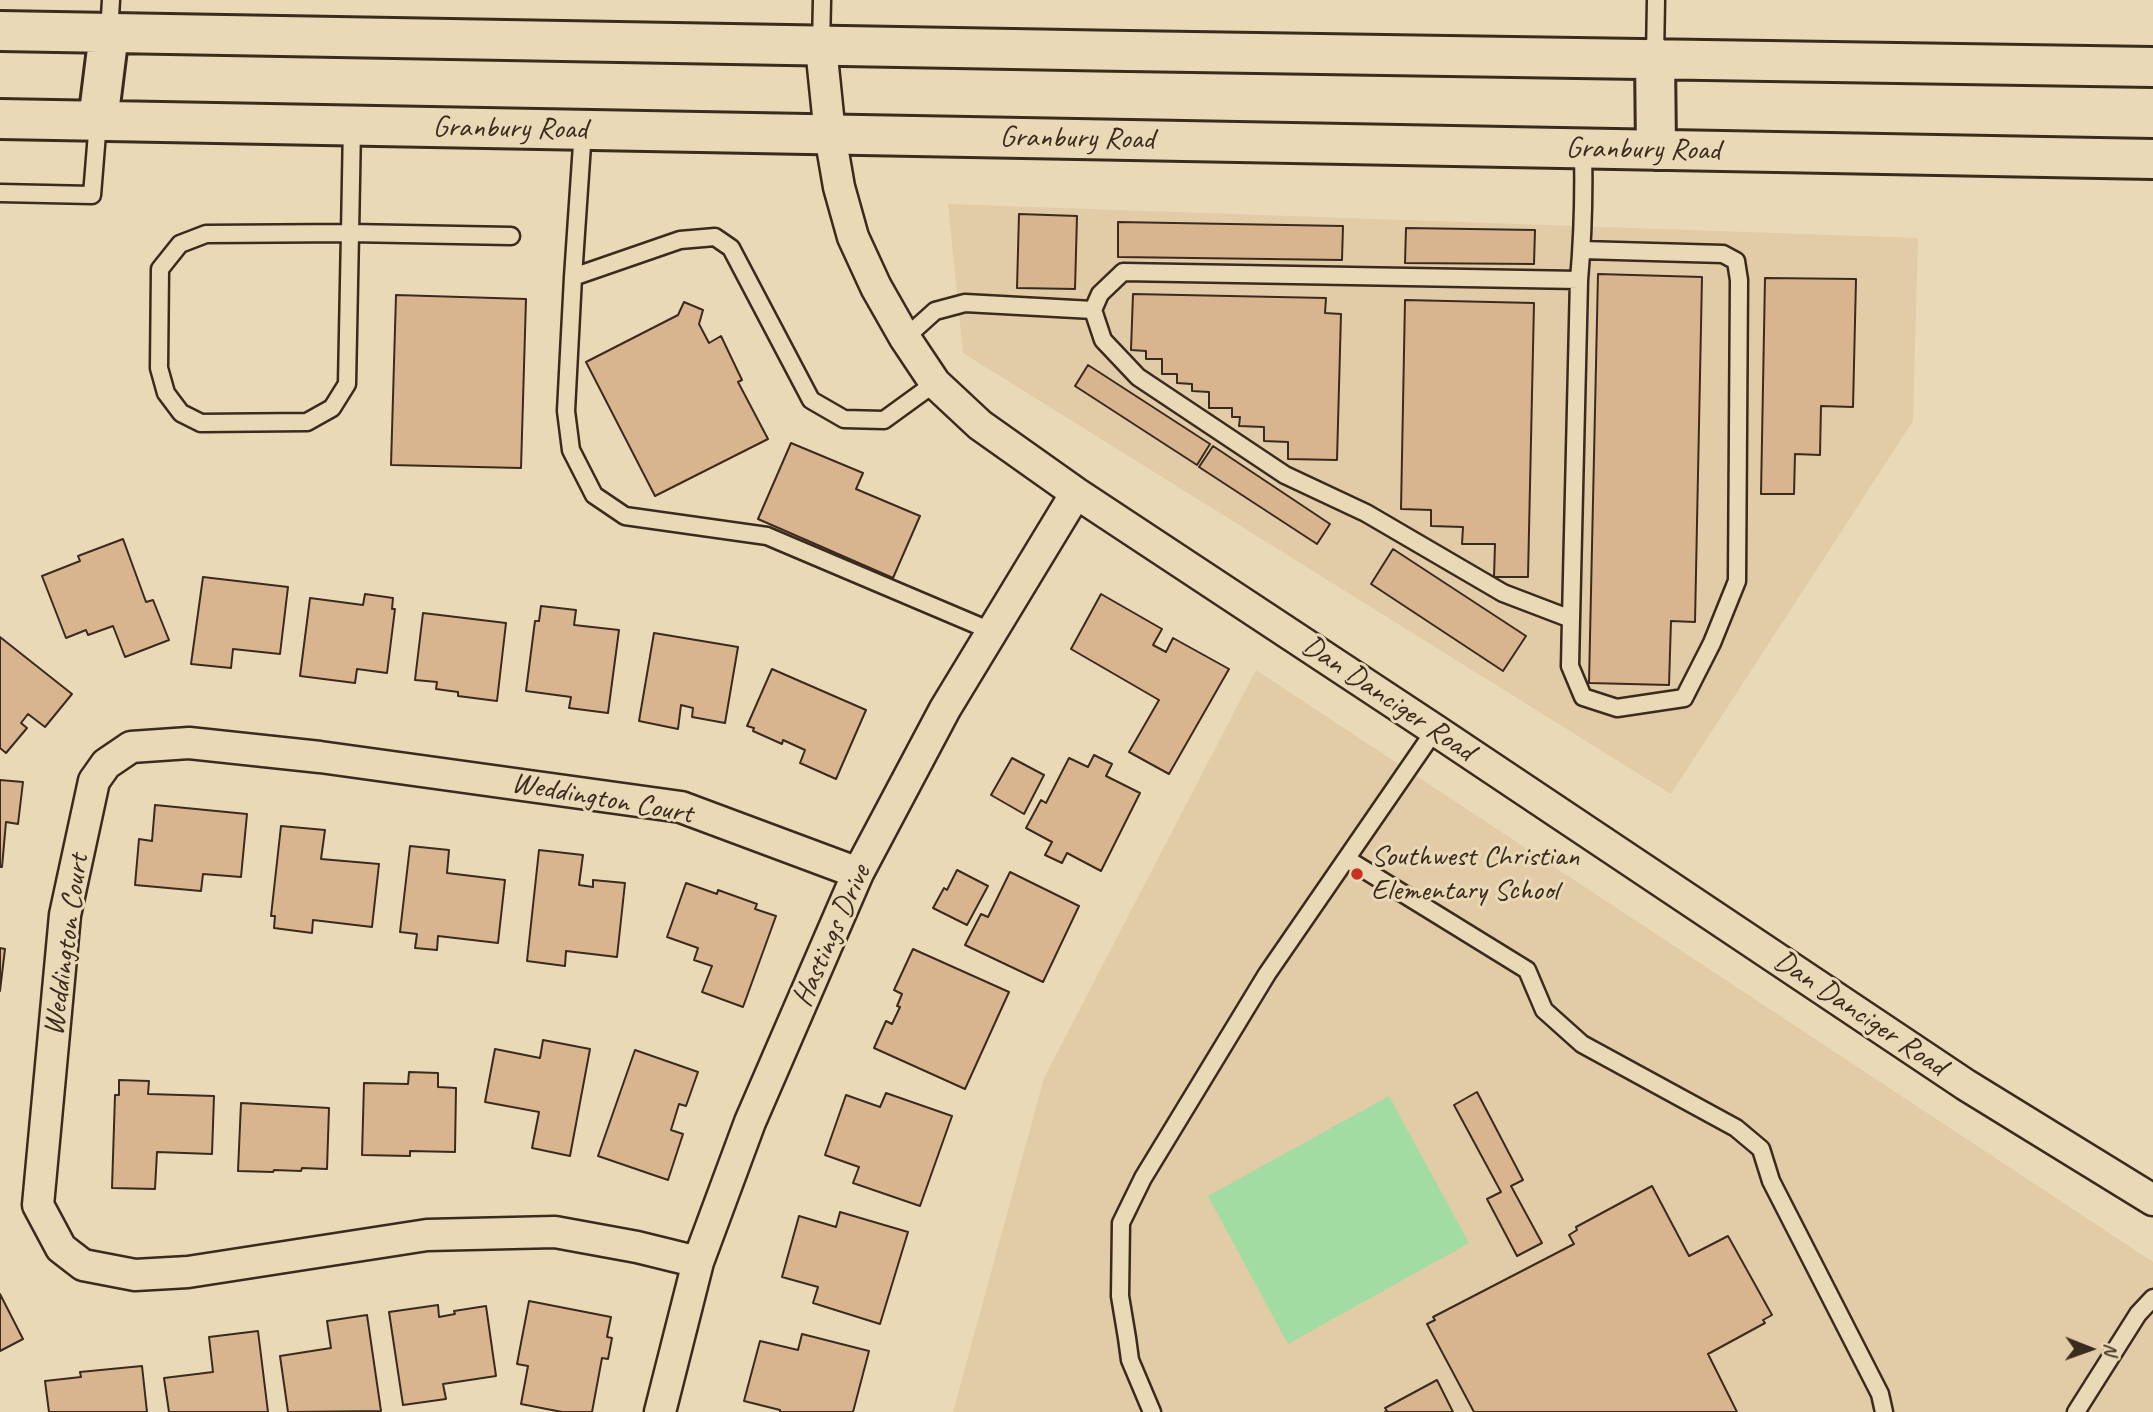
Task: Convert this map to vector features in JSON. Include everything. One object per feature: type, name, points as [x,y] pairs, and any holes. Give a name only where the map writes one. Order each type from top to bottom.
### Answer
[{"type":"main road","points":[[98,121],[110,17]]},
{"type":"main road","points":[[0,31],[110,17],[821,47],[1655,57],[2153,68]]},
{"type":"main road","points":[[1655,57],[1656,150]]},
{"type":"main road","name":"Granbury Road","points":[[0,119],[2153,159]]},
{"type":"street","name":"Dan Danciger Road","points":[[821,47],[830,135],[839,187],[853,237],[876,287],[935,383],[980,425],[1076,493],[1966,1085],[2153,1200]]},
{"type":"street","name":"Hastings Drive","points":[[660,1412],[698,1262],[750,1122],[858,873],[945,709],[1076,493]]},
{"type":"street","name":"Weddington Court","points":[[698,1262],[637,1247],[555,1232],[427,1235],[188,1272],[135,1275],[83,1265],[61,1248],[38,1205],[65,915],[94,780],[106,764],[131,747],[190,743],[320,757],[681,807],[858,873]]},
{"type":"lane","points":[[821,47],[822,0]]},
{"type":"lane","points":[[1655,57],[1656,0]]},
{"type":"lane","points":[[0,193],[92,195],[98,121]]},
{"type":"lane","points":[[352,126],[350,233],[347,384],[332,408],[307,422],[201,424],[181,413],[166,393],[159,368],[160,269],[180,244],[206,234],[350,233],[511,236]]},
{"type":"lane","points":[[583,130],[566,411],[571,450],[594,495],[625,516],[766,536],[991,631]]},
{"type":"lane","points":[[1582,250],[1723,254],[1736,261],[1739,280],[1737,581],[1712,643],[1684,698],[1617,708],[1583,696],[1570,666],[1579,280],[1584,228],[1583,149]]},
{"type":"lane","points":[[573,277],[680,240],[715,237],[731,248],[811,400],[844,419],[884,420],[935,383]]},
{"type":"lane","points":[[1571,619],[1503,593],[1366,513],[1285,475],[1138,377],[1103,340],[1093,310],[1100,294],[1123,272],[1579,280]]},
{"type":"lane","points":[[905,338],[935,312],[965,303],[1093,310]]},
{"type":"lane","points":[[1152,1412],[1130,1360],[1121,1296],[1121,1223],[1143,1178],[1267,974],[1435,730]]},
{"type":"lane","points":[[1347,859],[1527,970],[1544,1010],[1582,1044],[1736,1128],[1761,1149],[1771,1181],[1881,1394],[1884,1412]]},
{"type":"lane","points":[[2076,1412],[2138,1314],[2153,1298]]},
{"type":"shaded area","points":[[948,204],[1918,238],[1913,421],[1671,794],[963,353]]},
{"type":"shaded area","name":"Southwest Christian Elementary School","points":[[1256,670],[2153,1262],[2153,1412],[953,1412],[1044,1078]]},
{"type":"green space","points":[[1389,1096],[1469,1243],[1288,1344],[1208,1196]]},
{"type":"building","points":[[1019,214],[1077,216],[1075,289],[1017,288]]},
{"type":"building","points":[[1118,222],[1343,226],[1342,260],[1118,257]]},
{"type":"building","points":[[1406,228],[1535,230],[1534,264],[1405,263]]},
{"type":"building","points":[[1598,274],[1702,277],[1695,622],[1671,621],[1669,685],[1589,683]]},
{"type":"building","points":[[1765,278],[1856,279],[1853,407],[1821,406],[1820,455],[1795,454],[1794,494],[1761,494]]},
{"type":"building","points":[[1133,294],[1326,298],[1325,313],[1341,314],[1337,460],[1288,459],[1288,442],[1264,441],[1264,427],[1239,426],[1240,417],[1232,417],[1232,408],[1209,408],[1209,392],[1192,391],[1192,384],[1177,383],[1177,374],[1162,374],[1162,359],[1146,359],[1146,351],[1131,350]]},
{"type":"building","points":[[396,295],[526,299],[521,468],[391,465]]},
{"type":"building","points":[[1405,300],[1534,303],[1528,577],[1494,577],[1495,544],[1462,544],[1463,527],[1431,526],[1431,510],[1401,509]]},
{"type":"building","points":[[684,302],[703,310],[699,324],[709,343],[721,336],[742,380],[738,382],[768,439],[655,496],[586,362],[678,315]]},
{"type":"building","points":[[1088,365],[1210,444],[1197,465],[1075,386]]},
{"type":"building","points":[[791,443],[863,473],[856,489],[920,516],[893,578],[758,519]]},
{"type":"building","points":[[1213,446],[1330,524],[1317,544],[1199,467]]},
{"type":"building","points":[[123,539],[146,602],[153,600],[169,640],[125,657],[113,626],[88,635],[86,630],[66,638],[42,576],[80,561],[78,556]]},
{"type":"building","points":[[1393,549],[1526,636],[1503,671],[1371,584]]},
{"type":"building","points":[[203,577],[288,587],[280,654],[233,649],[231,668],[191,664]]},
{"type":"building","points":[[365,594],[393,598],[392,609],[395,609],[387,673],[357,669],[355,683],[300,676],[310,598],[363,605]]},
{"type":"building","points":[[1101,594],[1162,629],[1153,645],[1166,652],[1173,638],[1229,669],[1169,774],[1129,752],[1159,700],[1071,649]]},
{"type":"building","points":[[541,606],[576,610],[574,625],[619,630],[608,713],[569,708],[571,697],[526,691],[535,621],[539,621]]},
{"type":"building","points":[[423,613],[506,623],[497,701],[458,696],[458,692],[436,689],[437,682],[415,680]]},
{"type":"building","points":[[654,633],[738,647],[725,723],[692,717],[693,708],[681,705],[678,729],[639,721]]},
{"type":"building","points":[[0,637],[72,694],[45,727],[28,714],[21,723],[27,728],[6,753],[0,748]]},
{"type":"building","points":[[772,669],[866,710],[836,779],[800,763],[805,750],[783,740],[782,744],[747,726]]},
{"type":"building","points":[[1094,755],[1112,764],[1106,776],[1140,793],[1101,871],[1067,853],[1062,863],[1045,855],[1052,842],[1026,828],[1041,800],[1046,803],[1069,758],[1088,767]]},
{"type":"building","points":[[1012,758],[1044,775],[1024,814],[991,795]]},
{"type":"building","points":[[0,780],[23,782],[18,824],[6,822],[2,867],[0,867]]},
{"type":"building","points":[[155,805],[247,814],[241,877],[203,874],[201,891],[135,885],[139,839],[152,841]]},
{"type":"building","points":[[281,826],[325,830],[321,859],[379,864],[372,927],[313,920],[312,933],[274,928],[275,916],[271,916]]},
{"type":"building","points":[[410,846],[449,850],[447,873],[505,880],[498,943],[438,936],[437,950],[415,948],[417,934],[400,932]]},
{"type":"building","points":[[539,850],[583,855],[579,885],[593,887],[593,880],[625,883],[617,957],[566,951],[565,966],[527,961]]},
{"type":"building","points":[[957,870],[988,886],[967,925],[933,908],[944,888],[947,890]]},
{"type":"building","points":[[1010,872],[1079,906],[1043,982],[965,945],[981,914],[988,917]]},
{"type":"building","points":[[686,883],[717,894],[718,890],[757,904],[755,909],[776,916],[743,1007],[702,992],[712,966],[694,960],[698,948],[667,937]]},
{"type":"building","points":[[0,948],[5,949],[0,991]]},
{"type":"building","points":[[913,949],[1009,992],[965,1089],[874,1048],[886,1021],[892,1024],[900,1007],[897,1006],[902,994],[894,990]]},
{"type":"building","points":[[543,1040],[590,1049],[570,1156],[532,1148],[539,1112],[485,1102],[495,1049],[540,1058]]},
{"type":"building","points":[[635,1050],[698,1072],[686,1106],[679,1104],[671,1130],[683,1134],[668,1180],[598,1156]]},
{"type":"building","points":[[409,1072],[438,1073],[438,1087],[456,1088],[455,1152],[410,1151],[410,1156],[362,1155],[364,1083],[408,1084]]},
{"type":"building","points":[[119,1080],[149,1081],[148,1094],[214,1096],[212,1154],[157,1152],[155,1189],[112,1188],[115,1095],[119,1095]]},
{"type":"building","points":[[1477,1092],[1523,1180],[1511,1186],[1542,1243],[1517,1256],[1487,1199],[1501,1192],[1454,1105]]},
{"type":"building","points":[[886,1093],[952,1116],[920,1206],[853,1183],[859,1167],[825,1155],[846,1095],[880,1107]]},
{"type":"building","points":[[241,1103],[329,1108],[327,1169],[238,1171]]},
{"type":"building","points":[[1652,1186],[1689,1256],[1728,1236],[1772,1315],[1763,1320],[1765,1323],[1708,1354],[1737,1412],[1474,1412],[1427,1324],[1435,1320],[1433,1317],[1574,1244],[1569,1235],[1577,1230],[1576,1227]]},
{"type":"building","points":[[840,1212],[908,1232],[880,1324],[813,1303],[818,1287],[782,1277],[799,1216],[836,1227]]},
{"type":"building","points":[[0,1294],[23,1339],[0,1351]]},
{"type":"building","points":[[529,1301],[611,1317],[607,1337],[612,1338],[608,1359],[602,1358],[592,1412],[562,1412],[521,1404],[528,1366],[517,1364]]},
{"type":"building","points":[[438,1305],[439,1317],[455,1314],[454,1311],[486,1306],[496,1376],[443,1384],[446,1399],[403,1405],[389,1312]]},
{"type":"building","points":[[367,1315],[381,1411],[288,1412],[280,1356],[331,1348],[327,1321]]},
{"type":"building","points":[[258,1331],[268,1412],[169,1412],[164,1378],[213,1372],[209,1337]]},
{"type":"building","points":[[802,1334],[869,1351],[853,1412],[780,1412],[744,1401],[760,1341],[798,1350]]},
{"type":"building","points":[[142,1366],[147,1412],[49,1412],[45,1381],[81,1377],[80,1372]]},
{"type":"building","points":[[1437,1380],[1453,1412],[1385,1412],[1385,1408]]},
{"type":"place","name":"Southwest Christian Elementary School","points":[[1357,874]]}]
